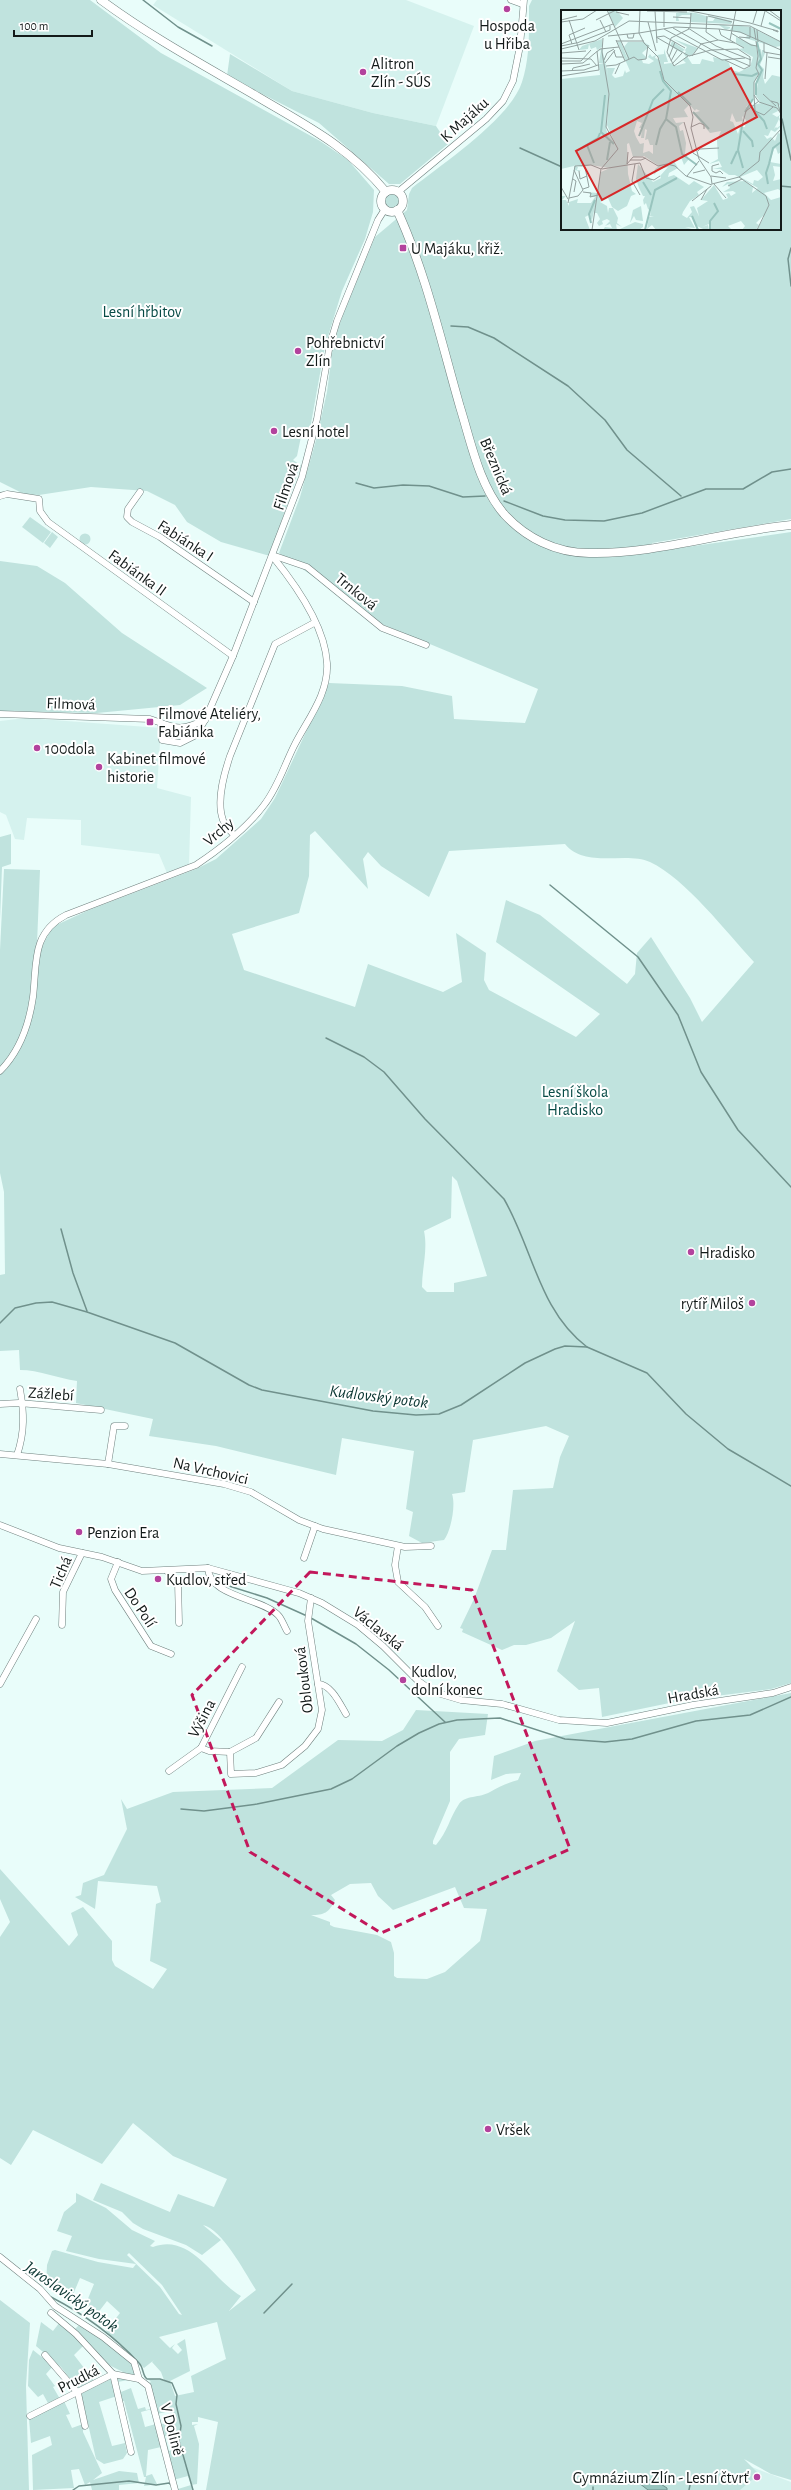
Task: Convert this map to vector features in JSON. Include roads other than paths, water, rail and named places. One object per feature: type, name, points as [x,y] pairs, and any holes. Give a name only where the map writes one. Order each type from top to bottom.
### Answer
[{"type":"main road","points":[[101,0],[173,49],[334,142],[359,162],[386,192],[398,192]]},
{"type":"main road","points":[[386,192],[381,201],[385,209],[392,212],[397,210]]},
{"type":"main road","name":"Březnická","points":[[398,192],[402,202],[397,210],[423,278],[478,465],[499,507],[520,530],[552,546],[588,553],[626,550],[791,525]]},
{"type":"street","points":[[511,0],[523,2]]},
{"type":"street","name":"K Majáku","points":[[398,192],[486,119],[503,101],[514,81],[520,46],[523,2]]},
{"type":"street","name":"Filmová","points":[[161,723],[162,740],[180,743],[196,735],[205,720],[233,656],[273,556],[310,451],[330,344],[337,321],[378,220],[385,209]]},
{"type":"street","name":"Fabiánka I","points":[[140,492],[128,509],[127,516],[132,522],[160,537],[254,602]]},
{"type":"street","name":"Fabiánka II","points":[[0,496],[7,494],[39,499],[40,511],[48,522],[233,656]]},
{"type":"street","name":"Vrchy","points":[[0,1071],[16,1054],[26,1028],[33,999],[38,948],[49,926],[66,915],[125,891],[184,871],[214,852],[234,835],[264,806],[273,791],[293,747],[325,686],[327,662],[323,644],[295,584],[273,556]]},
{"type":"street","name":"Trnková","points":[[273,556],[308,567],[382,628],[426,645]]},
{"type":"street","points":[[234,835],[223,821],[221,813],[224,774],[230,756],[275,644],[314,623]]},
{"type":"street","name":"Filmová","points":[[1,712],[150,719],[168,727],[187,728],[205,720]]},
{"type":"street","points":[[17,1455],[23,1435],[20,1388]]},
{"type":"street","name":"Zážlebí","points":[[0,1404],[22,1404],[101,1410]]},
{"type":"street","points":[[108,1464],[114,1426],[125,1426]]},
{"type":"street","name":"Na Vrchovici","points":[[0,1454],[108,1464],[224,1484],[251,1492],[299,1520],[315,1526],[398,1546],[431,1546]]},
{"type":"street","name":"Václavská","points":[[0,1525],[59,1548],[118,1562],[142,1571],[208,1568],[311,1598],[340,1614],[370,1635],[417,1680],[434,1692],[461,1700],[510,1706],[560,1720],[599,1724]]},
{"type":"street","points":[[304,1558],[315,1526]]},
{"type":"street","points":[[398,1546],[395,1564],[398,1582],[425,1607],[438,1626]]},
{"type":"street","name":"Tichá","points":[[62,1625],[63,1592],[82,1553]]},
{"type":"street","name":"Do Polí","points":[[118,1562],[111,1579],[115,1590],[151,1646],[171,1654]]},
{"type":"street","points":[[208,1568],[210,1577],[220,1587],[277,1614],[287,1631]]},
{"type":"street","points":[[166,1571],[178,1582],[179,1623]]},
{"type":"street","name":"Oblouková","points":[[230,1752],[231,1774],[265,1772],[288,1761],[311,1740],[320,1725],[322,1710],[308,1621],[311,1598]]},
{"type":"street","points":[[0,1684],[36,1619]]},
{"type":"street","name":"Výšina","points":[[169,1771],[201,1748],[242,1666]]},
{"type":"street","points":[[318,1684],[324,1685],[330,1690],[346,1714]]},
{"type":"street","name":"Hradská","points":[[599,1724],[693,1705],[773,1693],[791,1688]]},
{"type":"street","points":[[201,1748],[209,1751],[230,1752],[256,1738],[279,1702]]},
{"type":"street","name":"V Dolině","points":[[0,2257],[40,2290],[55,2306],[103,2337],[134,2362],[139,2379],[148,2386],[175,2490]]},
{"type":"street","points":[[51,2313],[76,2334],[114,2374],[131,2452]]},
{"type":"street","points":[[45,2355],[78,2392],[85,2426]]},
{"type":"street","name":"Prudká","points":[[30,2416],[114,2374],[139,2379]]},
{"type":"waterway","points":[[143,0],[178,27],[212,46]]},
{"type":"waterway","points":[[782,119],[791,160]]},
{"type":"waterway","points":[[520,148],[561,167]]},
{"type":"waterway","points":[[781,186],[791,187]]},
{"type":"waterway","points":[[791,248],[788,259],[791,286]]},
{"type":"waterway","points":[[451,326],[468,327],[494,338],[568,386],[605,420],[627,450],[681,496]]},
{"type":"waterway","points":[[504,501],[543,516],[565,520],[604,521],[642,513],[706,489],[743,489],[772,472],[791,469]]},
{"type":"waterway","points":[[356,483],[374,488],[403,485],[429,486],[463,497],[485,496]]},
{"type":"waterway","points":[[550,885],[638,957],[678,1015],[701,1072],[738,1130],[791,1187]]},
{"type":"waterway","points":[[326,1038],[364,1057],[384,1072],[425,1119],[504,1199],[514,1218],[547,1298],[558,1316],[571,1332],[587,1347]]},
{"type":"waterway","points":[[61,1229],[73,1273],[87,1311]]},
{"type":"waterway","name":"Kudlovský potok","points":[[0,1323],[15,1308],[36,1303],[52,1302],[87,1312],[175,1343],[249,1385],[262,1390],[373,1411],[416,1415],[439,1414],[461,1405],[525,1363],[555,1349],[565,1346],[587,1347],[647,1373],[686,1414],[728,1449],[791,1486]]},
{"type":"waterway","points":[[229,1586],[267,1598],[307,1616]]},
{"type":"waterway","points":[[311,1618],[356,1644],[389,1670],[445,1722]]},
{"type":"waterway","points":[[181,1809],[204,1811],[257,1804],[331,1789],[352,1779],[397,1746],[419,1733],[439,1724],[457,1720],[500,1718],[565,1739],[605,1742],[632,1739],[696,1721],[750,1715],[791,1697]]},
{"type":"waterway","points":[[264,2313],[292,2284]]},
{"type":"waterway","name":"Jaroslavický potok","points":[[51,2297],[87,2318],[109,2335],[139,2363],[142,2367],[144,2376],[147,2379],[160,2379],[172,2383],[177,2395],[176,2404],[181,2426],[179,2441],[193,2490]]},
{"type":"waterway","points":[[73,2490],[79,2486],[129,2481],[156,2485],[169,2483],[172,2486]]},
{"type":"waterway","points":[[689,2490],[690,2485]]},
{"type":"place","name":"Hospoda u Hřiba","points":[[507,9]]},
{"type":"place","name":"Alitron Zlín - SÚS","points":[[363,72]]},
{"type":"place","name":"U Majáku, křiž.","points":[[403,248]]},
{"type":"place","name":"Pohřebnictví Zlín","points":[[298,351]]},
{"type":"place","name":"Lesní hotel","points":[[274,431]]},
{"type":"place","name":"Filmové Ateliéry, Fabiánka","points":[[150,722]]},
{"type":"place","name":"100dola","points":[[37,748]]},
{"type":"place","name":"Kabinet filmové historie","points":[[99,767]]},
{"type":"place","name":"Hradisko","points":[[691,1252]]},
{"type":"place","name":"rytíř Miloš","points":[[752,1303]]},
{"type":"place","name":"Penzion Era","points":[[79,1532]]},
{"type":"place","name":"Kudlov, střed","points":[[158,1579]]},
{"type":"place","name":"Kudlov, dolní konec","points":[[403,1680]]},
{"type":"place","name":"Vršek","points":[[488,2129]]},
{"type":"place","name":"Gymnázium Zlín - Lesní čtvrť","points":[[757,2477]]},
{"type":"park label","name":"Lesní hřbitov","points":[[142,311]]},
{"type":"park label","name":"Lesní škola Hradisko","points":[[575,1100]]}]
